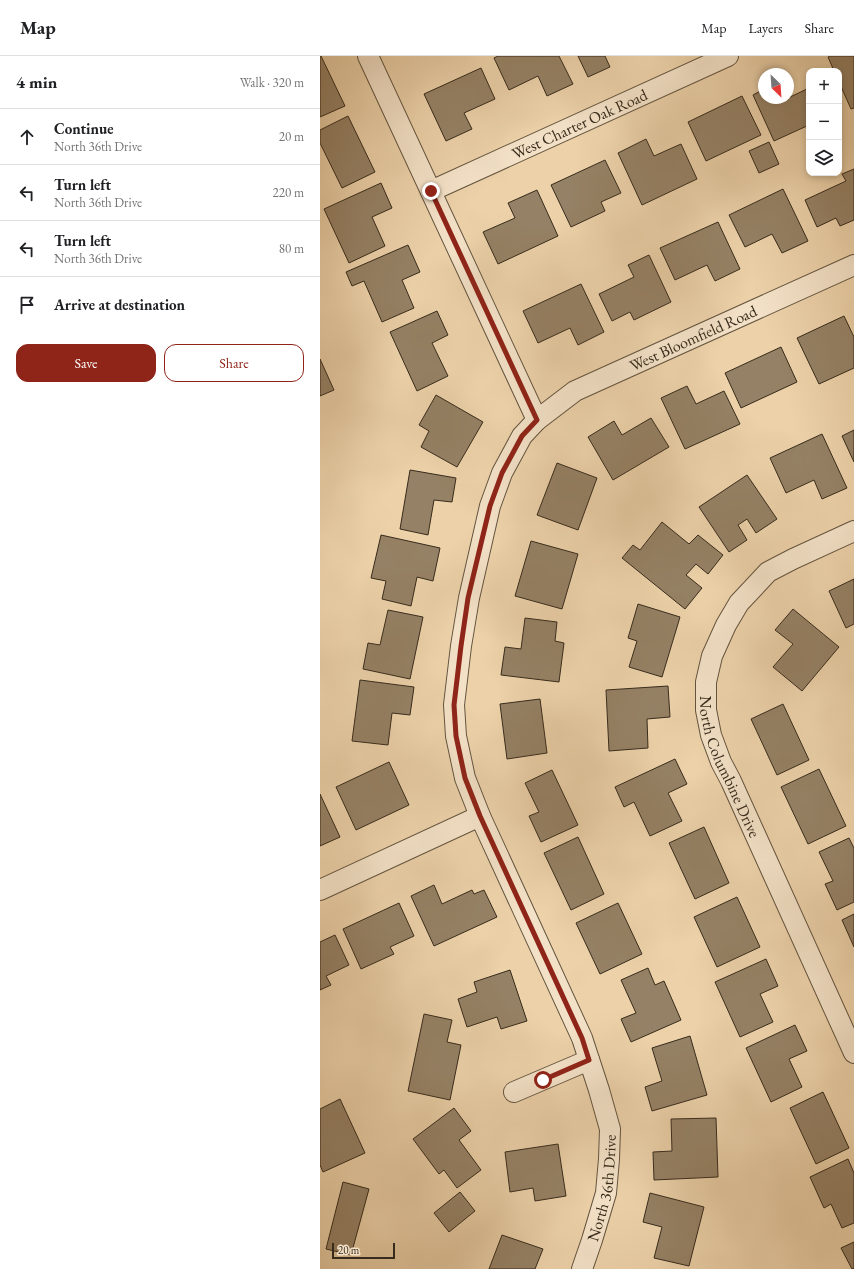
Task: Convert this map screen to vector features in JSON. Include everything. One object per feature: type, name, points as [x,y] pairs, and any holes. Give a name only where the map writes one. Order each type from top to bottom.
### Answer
[{"type":"street","points":[[368,56],[537,420]]},
{"type":"street","name":"West Charter Oak Road","points":[[431,191],[728,56]]},
{"type":"street","name":"West Bloomfield Road","points":[[537,420],[575,391],[854,265]]},
{"type":"street","name":"North 36th Drive","points":[[537,420],[522,436],[502,473],[490,506],[468,598],[454,705],[456,736],[465,778],[480,816],[582,1038],[610,1129],[606,1193],[582,1269]]},
{"type":"street","name":"North Columbine Drive","points":[[854,531],[768,572],[739,603],[726,625],[712,656],[706,682],[706,710],[711,735],[720,762],[734,788],[854,1053]]},
{"type":"street","points":[[320,890],[480,816]]},
{"type":"street","points":[[514,1092],[589,1060]]},
{"type":"building","points":[[320,56],[345,106],[320,117]]},
{"type":"building","points":[[498,56],[559,56],[573,84],[547,96],[538,76],[509,90],[494,58]]},
{"type":"building","points":[[578,56],[605,56],[610,67],[588,77]]},
{"type":"building","points":[[854,56],[854,108],[851,109],[842,89],[842,68],[833,68],[828,57]]},
{"type":"building","points":[[481,68],[495,99],[464,113],[472,129],[446,141],[424,94]]},
{"type":"building","points":[[806,89],[806,126],[774,141],[753,95],[758,92],[758,104],[794,104],[794,95]]},
{"type":"building","points":[[742,96],[761,135],[706,161],[688,122]]},
{"type":"building","points":[[348,116],[375,172],[342,188],[320,143],[320,130]]},
{"type":"building","points":[[646,139],[654,156],[681,144],[697,179],[642,205],[618,153]]},
{"type":"building","points":[[769,142],[779,164],[759,173],[749,151]]},
{"type":"building","points":[[605,160],[621,193],[601,202],[605,211],[571,227],[551,185]]},
{"type":"building","points":[[854,169],[854,220],[840,226],[836,218],[817,227],[805,200],[846,181],[842,174]]},
{"type":"building","points":[[381,183],[392,208],[372,217],[385,246],[349,263],[324,209]]},
{"type":"building","points":[[783,189],[808,241],[782,253],[772,234],[745,247],[729,215]]},
{"type":"building","points":[[537,190],[558,236],[498,264],[483,232],[515,218],[508,203]]},
{"type":"building","points":[[718,222],[740,269],[715,281],[707,265],[675,280],[660,248]]},
{"type":"building","points":[[408,245],[420,272],[402,280],[414,308],[382,322],[364,281],[352,286],[346,272]]},
{"type":"building","points":[[649,255],[671,302],[634,320],[630,312],[612,321],[599,294],[634,277],[628,265]]},
{"type":"building","points":[[581,284],[604,332],[578,345],[570,328],[538,343],[523,311]]},
{"type":"building","points":[[437,311],[448,335],[432,343],[448,376],[417,391],[390,332]]},
{"type":"building","points":[[844,316],[854,337],[854,368],[819,384],[797,338]]},
{"type":"building","points":[[781,347],[797,382],[741,408],[725,373]]},
{"type":"building","points":[[320,359],[334,390],[320,396]]},
{"type":"building","points":[[687,386],[696,404],[724,391],[740,424],[685,449],[661,398]]},
{"type":"building","points":[[436,395],[483,422],[457,467],[421,447],[429,431],[419,425]]},
{"type":"building","points":[[651,418],[669,447],[613,480],[588,437],[614,421],[622,435]]},
{"type":"building","points":[[854,430],[854,462],[842,436]]},
{"type":"building","points":[[822,434],[847,488],[822,499],[814,480],[786,493],[770,458]]},
{"type":"building","points":[[557,463],[597,478],[578,530],[537,515]]},
{"type":"building","points":[[410,470],[456,478],[452,502],[434,500],[428,535],[400,529]]},
{"type":"building","points":[[747,475],[777,519],[756,533],[747,519],[738,525],[747,540],[729,552],[699,507]]},
{"type":"building","points":[[662,522],[689,544],[698,535],[723,555],[708,574],[696,564],[686,575],[702,588],[685,609],[622,558],[633,545],[640,550]]},
{"type":"building","points":[[381,535],[440,548],[433,581],[417,577],[411,606],[382,599],[386,581],[371,578]]},
{"type":"building","points":[[531,541],[578,554],[562,609],[515,596]]},
{"type":"building","points":[[854,579],[854,624],[846,628],[829,591]]},
{"type":"building","points":[[638,604],[680,617],[662,677],[629,667],[637,641],[628,638]]},
{"type":"building","points":[[793,609],[839,647],[802,691],[773,667],[793,644],[775,630]]},
{"type":"building","points":[[388,610],[423,617],[410,679],[363,669],[368,643],[380,645]]},
{"type":"building","points":[[525,618],[557,622],[555,641],[564,643],[559,682],[501,675],[505,647],[521,649]]},
{"type":"building","points":[[360,680],[414,687],[410,715],[392,713],[388,745],[352,741]]},
{"type":"building","points":[[668,686],[670,717],[647,719],[648,748],[609,751],[606,690]]},
{"type":"building","points":[[540,699],[547,753],[507,759],[500,704]]},
{"type":"building","points":[[783,704],[809,760],[777,775],[751,719]]},
{"type":"building","points":[[675,759],[687,784],[668,793],[682,821],[650,836],[634,802],[624,807],[615,787]]},
{"type":"building","points":[[389,762],[409,805],[356,830],[336,787]]},
{"type":"building","points":[[819,769],[846,826],[808,844],[781,787]]},
{"type":"building","points":[[552,770],[578,825],[541,842],[529,816],[539,812],[525,783]]},
{"type":"building","points":[[320,794],[340,837],[320,846]]},
{"type":"building","points":[[704,827],[729,883],[695,899],[669,843]]},
{"type":"building","points":[[578,837],[604,894],[571,910],[544,853]]},
{"type":"building","points":[[849,838],[854,848],[854,902],[837,910],[825,884],[833,881],[819,852]]},
{"type":"building","points":[[434,885],[442,904],[472,890],[474,894],[484,890],[497,917],[434,946],[411,896]]},
{"type":"building","points":[[737,897],[760,947],[717,967],[694,917]]},
{"type":"building","points":[[399,903],[414,936],[390,947],[394,954],[361,969],[343,929]]},
{"type":"building","points":[[618,903],[642,954],[600,974],[576,923]]},
{"type":"building","points":[[854,914],[854,947],[842,920]]},
{"type":"building","points":[[335,935],[349,965],[326,976],[331,985],[320,990],[320,942]]},
{"type":"building","points":[[766,959],[778,986],[760,994],[773,1022],[740,1037],[715,982]]},
{"type":"building","points":[[648,968],[655,985],[664,981],[681,1020],[631,1042],[621,1019],[636,1013],[621,980]]},
{"type":"building","points":[[510,970],[527,1021],[501,1029],[497,1017],[467,1027],[458,999],[477,992],[474,982]]},
{"type":"building","points":[[424,1014],[452,1020],[447,1042],[461,1045],[450,1100],[408,1091]]},
{"type":"building","points":[[795,1025],[807,1051],[789,1059],[802,1087],[771,1102],[746,1048]]},
{"type":"building","points":[[690,1036],[707,1095],[652,1111],[645,1087],[662,1081],[652,1048]]},
{"type":"building","points":[[823,1092],[849,1148],[816,1164],[790,1108]]},
{"type":"building","points":[[340,1099],[365,1153],[323,1172],[320,1165],[320,1109]]},
{"type":"building","points":[[454,1108],[471,1131],[459,1140],[481,1170],[457,1188],[444,1170],[439,1174],[413,1139]]},
{"type":"building","points":[[716,1118],[718,1177],[654,1180],[653,1152],[672,1151],[671,1119]]},
{"type":"building","points":[[558,1144],[566,1196],[535,1201],[533,1188],[510,1192],[505,1152]]},
{"type":"building","points":[[848,1159],[854,1173],[854,1223],[842,1228],[831,1204],[824,1208],[810,1177]]},
{"type":"building","points":[[343,1182],[369,1189],[351,1255],[326,1249]]},
{"type":"building","points":[[460,1192],[475,1211],[449,1232],[434,1213]]},
{"type":"building","points":[[650,1193],[704,1207],[689,1266],[654,1258],[662,1227],[643,1222]]},
{"type":"building","points":[[502,1235],[543,1249],[535,1269],[489,1269]]},
{"type":"building","points":[[854,1242],[854,1269],[852,1269],[841,1248]]},
{"type":"route","points":[[431,191],[537,420],[522,436],[502,473],[490,506],[468,598],[454,705],[456,736],[465,778],[480,816],[582,1038],[589,1060],[543,1080]]}]
